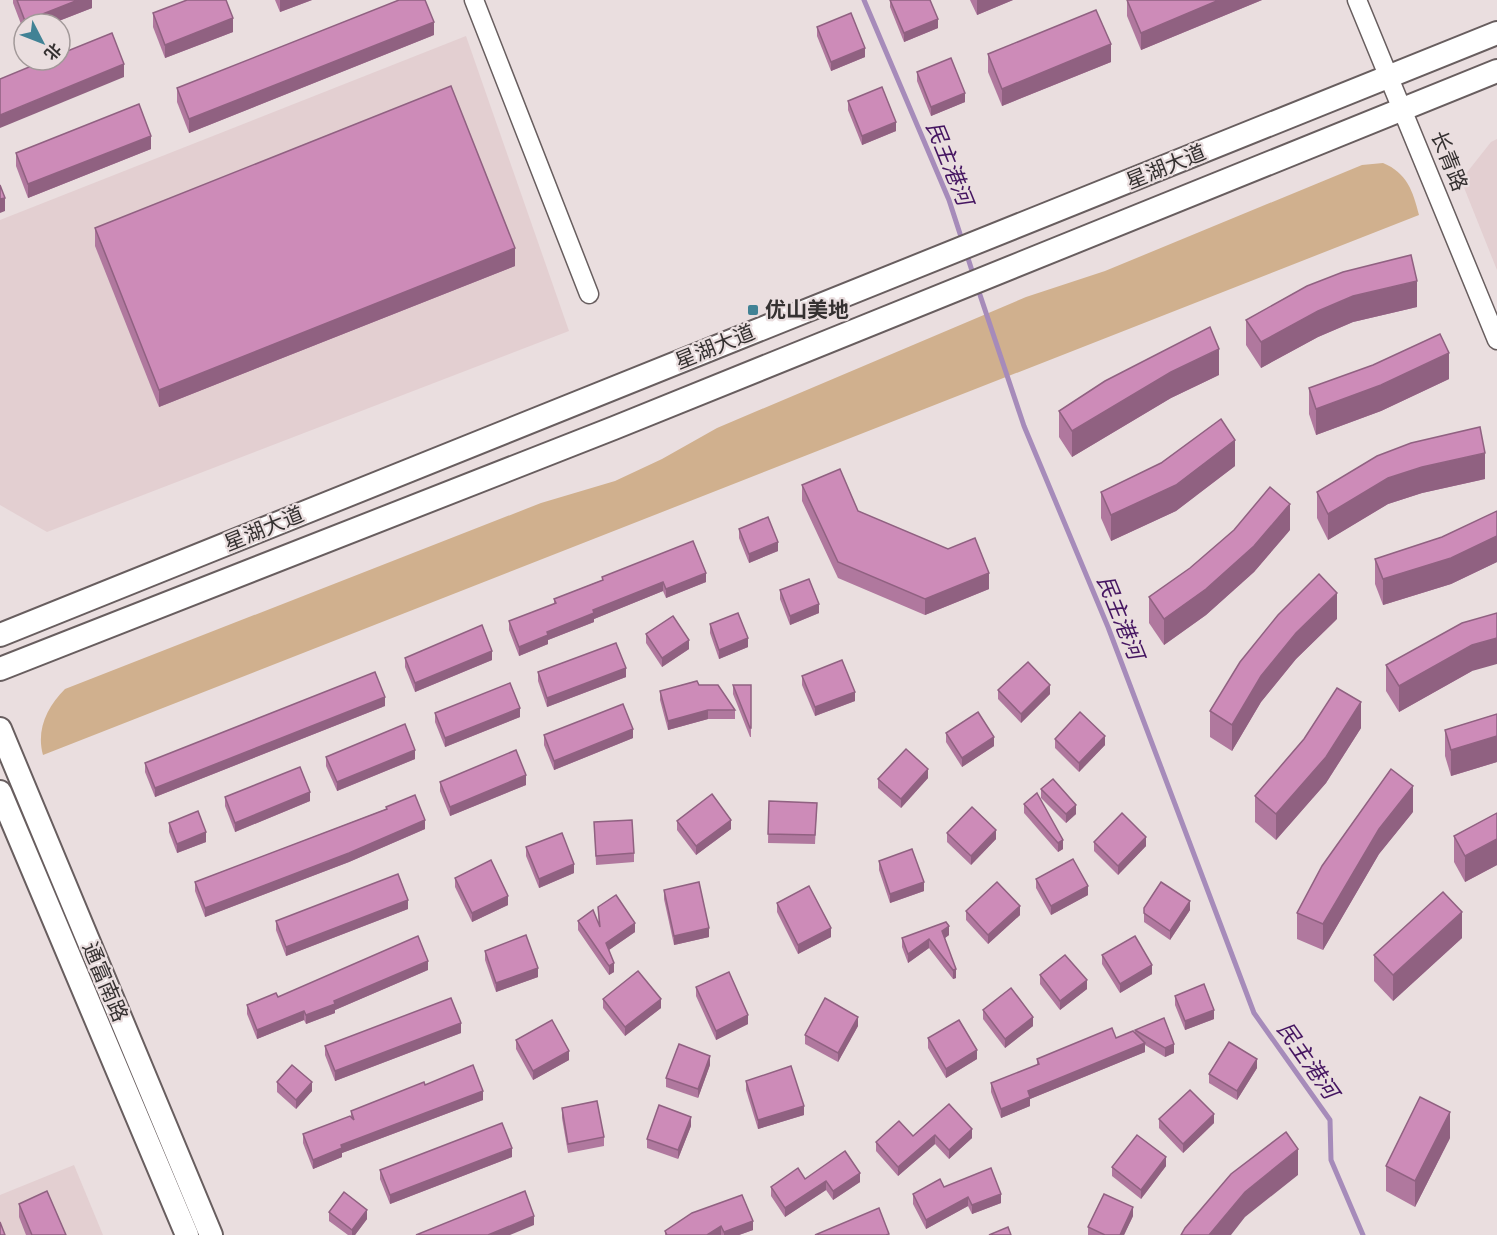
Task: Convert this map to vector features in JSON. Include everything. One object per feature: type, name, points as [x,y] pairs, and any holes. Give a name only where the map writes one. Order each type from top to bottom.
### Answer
[{"type":"main road","name":"星湖大道","points":[[0,635],[1390,78],[1497,33]]},
{"type":"main road","name":"星湖大道","points":[[0,669],[614,428],[1497,71]]},
{"type":"main road","name":"通富南路","points":[[0,729],[211,1235]]},
{"type":"main road","name":"通富南路","points":[[0,792],[187,1235]]},
{"type":"street","points":[[474,0],[589,294]]},
{"type":"street","name":"长青路","points":[[1357,0],[1497,340]]},
{"type":"shaded area","points":[[466,36],[569,331],[47,532],[0,505],[0,220]]},
{"type":"shaded area","points":[[1497,139],[1497,270],[1461,180],[1491,142]]},
{"type":"shaded area","points":[[1383,163],[1398,172],[1408,184],[1419,215],[43,755],[41,737],[45,719],[53,703],[65,689],[541,503],[615,481],[662,459],[717,428],[1026,297],[1105,271],[1362,165]]},
{"type":"shaded area","points":[[74,1165],[103,1235],[0,1235],[0,1195]]},
{"type":"building","points":[[17,0],[78,0],[48,12],[22,12]]},
{"type":"building","points":[[187,0],[226,0],[233,18],[165,45],[153,13]]},
{"type":"building","points":[[399,0],[425,0],[434,22],[189,119],[177,88]]},
{"type":"building","points":[[890,0],[930,0],[938,19],[904,33]]},
{"type":"building","points":[[1127,0],[1219,0],[1141,33]]},
{"type":"building","points":[[1096,10],[1111,44],[1002,89],[988,54]]},
{"type":"building","points":[[851,13],[865,48],[831,62],[817,27]]},
{"type":"building","points":[[112,33],[124,64],[0,115],[0,79],[17,72],[72,72],[72,49]]},
{"type":"building","points":[[951,58],[965,93],[931,107],[917,72]]},
{"type":"building","points":[[451,86],[515,248],[159,390],[95,228]]},
{"type":"building","points":[[882,87],[896,122],[862,136],[848,101]]},
{"type":"building","points":[[139,104],[151,136],[28,184],[16,153]]},
{"type":"building","points":[[0,185],[5,198],[0,199]]},
{"type":"building","points":[[1411,255],[1417,281],[1353,296],[1318,311],[1261,342],[1246,320],[1307,286],[1343,272]]},
{"type":"building","points":[[1210,327],[1219,349],[1171,372],[1072,431],[1059,411],[1105,381]]},
{"type":"building","points":[[1440,334],[1449,353],[1381,385],[1316,409],[1309,388],[1373,365]]},
{"type":"building","points":[[1221,419],[1235,440],[1176,485],[1111,515],[1101,492],[1161,463]]},
{"type":"building","points":[[1480,427],[1485,453],[1422,467],[1388,478],[1328,514],[1317,492],[1377,456],[1411,443]]},
{"type":"building","points":[[840,469],[858,511],[948,549],[975,538],[989,573],[925,599],[838,562],[802,485]]},
{"type":"building","points":[[1270,487],[1290,504],[1254,546],[1206,589],[1164,619],[1149,597],[1190,568],[1234,530]]},
{"type":"building","points":[[1497,511],[1497,536],[1451,558],[1383,579],[1375,559],[1442,537]]},
{"type":"building","points":[[768,517],[778,542],[749,554],[739,529]]},
{"type":"building","points":[[693,541],[706,573],[666,589],[663,582],[593,610],[594,613],[547,632],[548,635],[519,647],[509,621],[556,603],[554,599],[603,580],[602,577]]},
{"type":"building","points":[[1319,574],[1337,593],[1296,633],[1261,676],[1232,725],[1210,711],[1240,662],[1278,615]]},
{"type":"building","points":[[809,579],[819,604],[790,616],[780,590]]},
{"type":"building","points":[[738,613],[748,638],[719,650],[710,624]]},
{"type":"building","points":[[1497,613],[1497,638],[1472,645],[1399,686],[1386,665],[1462,623]]},
{"type":"building","points":[[673,616],[689,640],[662,658],[646,634]]},
{"type":"building","points":[[482,625],[492,651],[415,683],[405,658]]},
{"type":"building","points":[[616,643],[626,668],[547,698],[538,672]]},
{"type":"building","points":[[842,660],[855,692],[815,707],[802,676]]},
{"type":"building","points":[[1028,662],[1050,685],[1021,714],[998,690]]},
{"type":"building","points":[[375,672],[385,697],[155,788],[145,763]]},
{"type":"building","points":[[697,681],[699,685],[718,685],[735,710],[708,710],[668,721],[660,691]]},
{"type":"building","points":[[510,683],[520,708],[445,738],[435,713]]},
{"type":"building","points":[[733,685],[751,685],[751,728],[750,728]]},
{"type":"building","points":[[1337,688],[1361,702],[1326,757],[1276,814],[1255,796],[1304,739]]},
{"type":"building","points":[[623,704],[633,729],[554,761],[544,735]]},
{"type":"building","points":[[978,712],[994,737],[962,758],[946,733]]},
{"type":"building","points":[[1080,712],[1105,736],[1079,763],[1055,739]]},
{"type":"building","points":[[1497,714],[1497,736],[1451,750],[1445,730]]},
{"type":"building","points":[[405,724],[415,750],[337,782],[326,757]]},
{"type":"building","points":[[906,749],[928,769],[901,799],[878,779]]},
{"type":"building","points":[[516,750],[526,775],[450,807],[440,782]]},
{"type":"building","points":[[300,767],[310,792],[235,823],[225,797]]},
{"type":"building","points":[[1391,769],[1413,786],[1379,829],[1323,924],[1297,913],[1322,866]]},
{"type":"building","points":[[1053,779],[1076,805],[1066,814],[1041,789]]},
{"type":"building","points":[[1037,793],[1063,840],[1058,843],[1024,804]]},
{"type":"building","points":[[712,794],[731,820],[696,846],[677,821]]},
{"type":"building","points":[[415,795],[425,820],[349,853],[205,908],[195,882],[387,809],[386,807]]},
{"type":"building","points":[[769,801],[817,803],[815,835],[768,834]]},
{"type":"building","points":[[972,807],[996,830],[971,856],[947,833]]},
{"type":"building","points":[[198,811],[206,832],[177,844],[169,823]]},
{"type":"building","points":[[1122,813],[1146,837],[1118,866],[1094,842]]},
{"type":"building","points":[[1497,813],[1497,839],[1465,856],[1454,836]]},
{"type":"building","points":[[632,820],[634,853],[596,856],[594,822]]},
{"type":"building","points":[[562,833],[574,864],[539,879],[526,847]]},
{"type":"building","points":[[912,849],[924,882],[890,894],[879,861]]},
{"type":"building","points":[[1073,859],[1088,886],[1051,906],[1036,879]]},
{"type":"building","points":[[491,860],[508,896],[472,913],[455,878]]},
{"type":"building","points":[[398,874],[408,900],[286,947],[276,921]]},
{"type":"building","points":[[699,882],[709,928],[674,936],[664,890]]},
{"type":"building","points":[[997,882],[1020,906],[988,935],[966,911]]},
{"type":"building","points":[[1161,882],[1190,901],[1170,931],[1144,913],[1144,908]]},
{"type":"building","points":[[809,886],[831,928],[798,945],[777,903]]},
{"type":"building","points":[[1443,892],[1462,912],[1393,975],[1374,955]]},
{"type":"building","points":[[616,895],[635,923],[606,943],[614,963],[609,966],[578,921],[593,910],[600,927],[598,907]]},
{"type":"building","points":[[946,922],[949,926],[942,931],[956,969],[953,970],[929,939],[908,954],[902,938]]},
{"type":"building","points":[[526,935],[538,968],[496,983],[485,951]]},
{"type":"building","points":[[418,936],[428,961],[334,1001],[335,1004],[306,1015],[304,1011],[257,1030],[247,1005],[276,993],[278,997]]},
{"type":"building","points":[[1135,936],[1152,965],[1120,984],[1102,955]]},
{"type":"building","points":[[1065,955],[1087,980],[1060,1001],[1040,975]]},
{"type":"building","points":[[638,971],[661,999],[625,1027],[603,999]]},
{"type":"building","points":[[729,972],[748,1015],[716,1031],[696,987]]},
{"type":"building","points":[[1204,984],[1214,1010],[1185,1021],[1175,996]]},
{"type":"building","points":[[1011,988],[1033,1017],[1005,1039],[983,1010]]},
{"type":"building","points":[[451,998],[461,1023],[335,1071],[325,1046]]},
{"type":"building","points":[[825,998],[858,1017],[838,1053],[805,1035]]},
{"type":"building","points":[[1164,1018],[1174,1044],[1165,1048],[1135,1030]]},
{"type":"building","points":[[552,1020],[569,1051],[533,1071],[516,1040]]},
{"type":"building","points":[[959,1020],[977,1050],[946,1069],[928,1038]]},
{"type":"building","points":[[1112,1028],[1116,1038],[1133,1031],[1145,1043],[1028,1091],[1030,1097],[1001,1109],[991,1083],[1039,1064],[1037,1059]]},
{"type":"building","points":[[1229,1042],[1257,1059],[1237,1091],[1209,1074]]},
{"type":"building","points":[[679,1044],[710,1056],[698,1089],[666,1078]]},
{"type":"building","points":[[292,1065],[312,1082],[296,1100],[277,1082]]},
{"type":"building","points":[[473,1065],[483,1091],[341,1145],[342,1148],[313,1160],[303,1134],[350,1116],[354,1120],[351,1111]]},
{"type":"building","points":[[791,1066],[804,1106],[758,1120],[746,1081]]},
{"type":"building","points":[[1190,1090],[1214,1114],[1183,1144],[1159,1119]]},
{"type":"building","points":[[1420,1097],[1450,1112],[1415,1181],[1386,1166]]},
{"type":"building","points":[[597,1101],[604,1137],[568,1144],[562,1108]]},
{"type":"building","points":[[949,1104],[972,1129],[949,1150],[935,1135],[898,1167],[876,1142],[899,1121],[913,1136]]},
{"type":"building","points":[[659,1105],[691,1117],[678,1150],[647,1139]]},
{"type":"building","points":[[502,1123],[512,1148],[390,1195],[380,1170]]},
{"type":"building","points":[[1286,1132],[1298,1149],[1245,1192],[1209,1235],[1181,1235],[1231,1174]]},
{"type":"building","points":[[1137,1135],[1166,1157],[1141,1190],[1112,1167]]},
{"type":"building","points":[[845,1151],[860,1173],[833,1191],[826,1181],[785,1208],[771,1187],[798,1168],[805,1179]]},
{"type":"building","points":[[991,1168],[1001,1194],[972,1205],[968,1197],[926,1220],[913,1194],[940,1179],[944,1187]]},
{"type":"building","points":[[47,1191],[66,1235],[32,1235],[19,1204]]},
{"type":"building","points":[[525,1191],[534,1216],[488,1235],[416,1235]]},
{"type":"building","points":[[344,1192],[367,1210],[352,1230],[329,1212]]},
{"type":"building","points":[[1104,1194],[1133,1207],[1120,1235],[1105,1235],[1088,1227]]},
{"type":"building","points":[[742,1195],[753,1221],[724,1232],[721,1226],[707,1235],[667,1235],[665,1231],[692,1213]]},
{"type":"building","points":[[879,1208],[889,1234],[815,1235]]},
{"type":"building","points":[[0,1222],[5,1235],[0,1235]]},
{"type":"building","points":[[1008,1227],[1011,1235],[989,1235]]},
{"type":"waterway","name":"民主港河","points":[[864,0],[949,200],[963,243]]},
{"type":"waterway","name":"民主港河","points":[[966,252],[974,277]]},
{"type":"waterway","name":"民主港河","points":[[977,286],[1024,426],[1108,627],[1254,1013],[1330,1120],[1331,1160],[1363,1235]]},
{"type":"place","name":"优山美地","points":[[753,310]]}]
